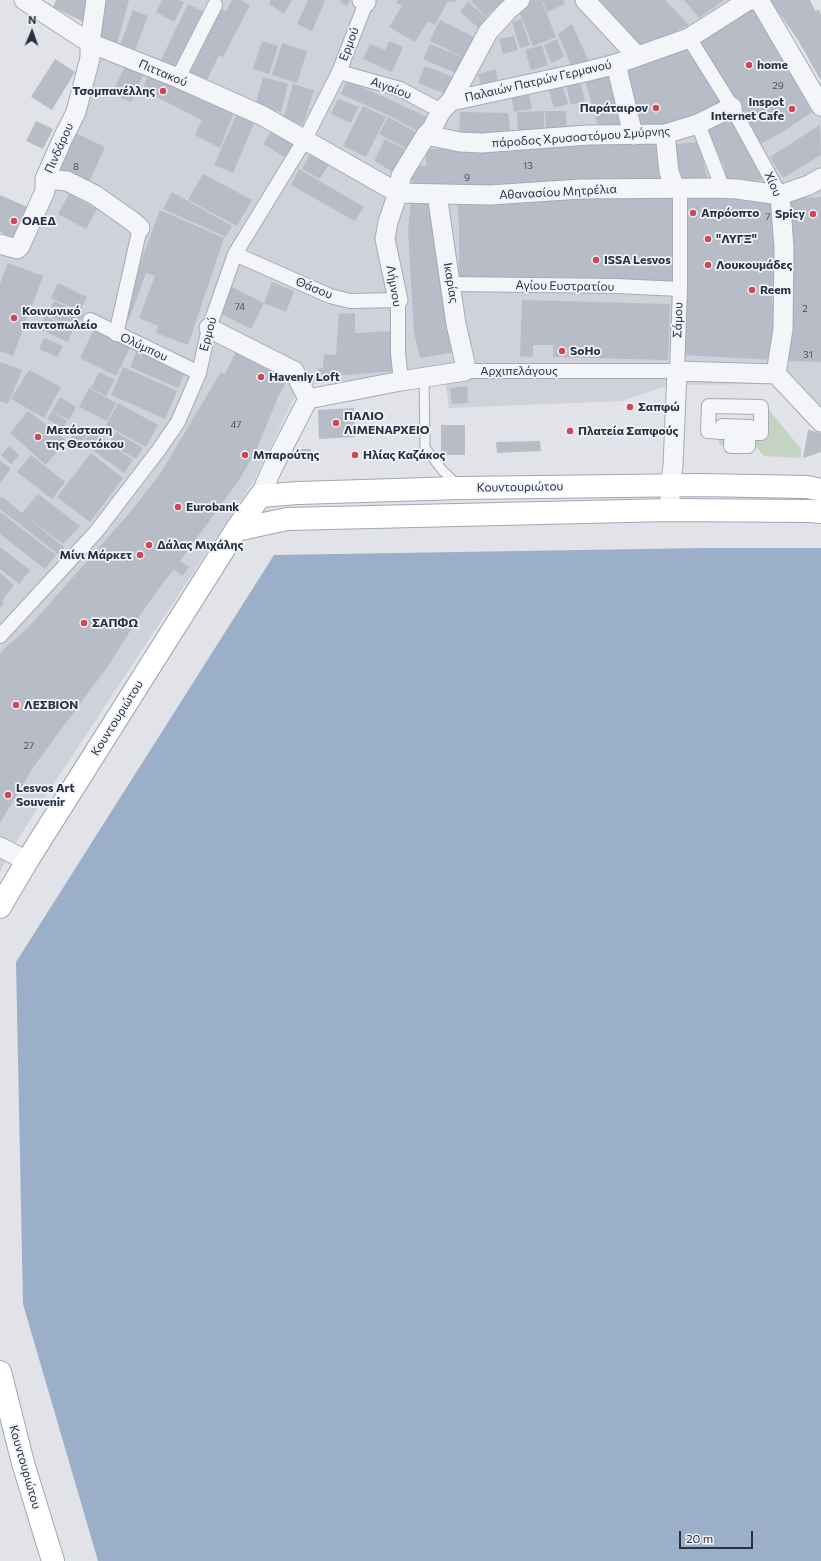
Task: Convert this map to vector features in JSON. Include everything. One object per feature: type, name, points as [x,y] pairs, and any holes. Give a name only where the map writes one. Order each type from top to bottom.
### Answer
[{"type":"main road","name":"Κουντουριώτου","points":[[0,908],[27,861],[236,530],[260,496],[298,493],[460,488],[670,486],[801,487],[821,490]]},
{"type":"main road","points":[[236,530],[287,519],[670,510],[821,512]]},
{"type":"main road","name":"Κουντουριώτου","points":[[0,1372],[23,1464],[53,1561]]},
{"type":"street","name":"Πιττακού","points":[[24,0],[90,43],[178,78],[263,116],[304,141]]},
{"type":"street","name":"Πινδάρου","points":[[8,246],[20,246],[45,191],[45,179],[76,112],[90,58],[90,43],[96,0]]},
{"type":"street","name":"Λήμνου","points":[[401,381],[398,353],[398,300],[385,239],[388,222],[398,193],[401,176],[446,106],[488,32],[508,10],[520,0]]},
{"type":"street","points":[[586,0],[637,56]]},
{"type":"street","name":"Παλαιών Πατρών Γερμανού","points":[[446,106],[616,64],[689,38],[747,1],[753,0]]},
{"type":"street","points":[[759,0],[821,106]]},
{"type":"street","name":"Ερμού","points":[[0,636],[96,532],[158,452],[178,422],[199,373],[209,328],[235,254],[304,141],[339,72],[365,1]]},
{"type":"street","points":[[178,78],[215,5]]},
{"type":"street","name":"Χίου","points":[[689,38],[732,107],[780,194],[784,248],[783,329],[776,374]]},
{"type":"street","points":[[616,64],[633,135]]},
{"type":"street","name":"Αιγαίου","points":[[339,72],[400,89],[446,106]]},
{"type":"street","name":"πάροδος Χρυσοστόμου Σμύρνης","points":[[426,135],[460,142],[482,143],[588,135],[665,134],[698,124],[732,107]]},
{"type":"street","points":[[698,124],[723,189]]},
{"type":"street","name":"Σάμου","points":[[665,134],[669,172],[675,188],[680,193],[680,289],[670,510]]},
{"type":"street","name":"Αθανασίου Μητρέλια","points":[[304,141],[398,193],[490,195],[581,189],[675,188],[723,189],[780,194],[809,185],[821,178]]},
{"type":"street","points":[[45,179],[67,181],[88,192],[132,221],[140,228],[116,334]]},
{"type":"street","name":"Ικαρίας","points":[[437,194],[456,324],[465,363],[465,371]]},
{"type":"street","name":"Θάσου","points":[[235,254],[330,296],[350,301],[398,300]]},
{"type":"street","name":"Αγίου Ευστρατίου","points":[[450,284],[616,286],[680,289]]},
{"type":"street","name":"Ολύμπου","points":[[90,320],[116,334],[199,373]]},
{"type":"street","points":[[209,328],[294,371],[308,399],[273,467],[260,496]]},
{"type":"street","name":"Αρχιπελάγους","points":[[308,399],[401,381],[465,371],[677,371],[776,374]]},
{"type":"street","points":[[776,374],[821,422]]},
{"type":"street","points":[[0,846],[27,861]]},
{"type":"lane","points":[[424,377],[425,448],[443,471],[460,488]]},
{"type":"shaded area","points":[[101,0],[763,0],[821,90],[821,408],[792,377],[767,384],[670,385],[622,401],[449,408],[443,369],[300,386],[255,479],[39,806],[13,847],[0,872],[0,248],[19,254],[49,192]]},
{"type":"green space","points":[[705,399],[728,400],[709,406],[708,432],[762,433],[761,400],[801,449],[801,458],[764,456],[756,447],[719,445],[719,436],[705,435]]},
{"type":"water","points":[[704,548],[821,548],[821,1561],[98,1561],[23,1304],[16,962],[274,555]]},
{"type":"building","points":[[56,0],[89,0],[83,22],[53,7]]},
{"type":"building","points":[[107,0],[129,0],[117,44],[97,39]]},
{"type":"building","points":[[162,0],[179,0],[184,2],[174,22],[156,12]]},
{"type":"building","points":[[232,0],[240,0],[250,5],[223,57],[219,55],[202,90],[237,105],[220,148],[195,135],[202,120],[143,90],[150,67],[158,66],[188,4],[210,15],[215,5],[226,11]]},
{"type":"building","points":[[271,0],[292,0],[284,14],[269,4]]},
{"type":"building","points":[[308,0],[325,1],[312,31],[297,24]]},
{"type":"building","points":[[341,0],[350,0],[347,6],[340,2]]},
{"type":"building","points":[[398,0],[456,0],[455,2],[448,1],[435,25],[428,21],[415,42],[389,27],[402,6],[396,3]]},
{"type":"building","points":[[504,0],[486,17],[471,1]]},
{"type":"building","points":[[527,0],[541,0],[556,37],[533,46],[516,4]]},
{"type":"building","points":[[542,0],[563,0],[565,4],[547,12]]},
{"type":"building","points":[[593,0],[665,0],[689,25],[639,48]]},
{"type":"building","points":[[684,0],[724,0],[699,18]]},
{"type":"building","points":[[770,0],[810,0],[815,11],[819,10],[821,15],[821,81],[798,40]]},
{"type":"building","points":[[468,2],[488,19],[480,29],[460,12]]},
{"type":"building","points":[[752,9],[756,9],[812,112],[787,129],[759,145],[699,40]]},
{"type":"building","points":[[133,10],[148,16],[134,53],[119,48]]},
{"type":"building","points":[[521,19],[530,45],[520,48],[512,22]]},
{"type":"building","points":[[440,20],[476,38],[465,58],[430,41]]},
{"type":"building","points":[[572,24],[589,62],[571,65],[558,34]]},
{"type":"building","points":[[514,36],[518,50],[503,54],[499,39]]},
{"type":"building","points":[[557,39],[564,57],[551,63],[544,45]]},
{"type":"building","points":[[262,41],[278,46],[269,74],[253,69]]},
{"type":"building","points":[[389,41],[403,47],[392,72],[363,59],[370,44],[385,50]]},
{"type":"building","points":[[282,43],[307,51],[297,83],[272,75]]},
{"type":"building","points":[[430,44],[464,58],[458,74],[423,59]]},
{"type":"building","points":[[542,45],[548,65],[531,70],[525,50]]},
{"type":"building","points":[[689,48],[726,103],[702,117],[640,130],[623,70],[655,61],[669,54]]},
{"type":"building","points":[[129,58],[147,67],[131,102],[112,93]]},
{"type":"building","points":[[55,59],[75,72],[52,110],[31,97]]},
{"type":"building","points":[[425,66],[453,77],[446,94],[418,83]]},
{"type":"building","points":[[496,69],[498,81],[481,85],[478,74]]},
{"type":"building","points":[[608,73],[625,132],[600,133],[585,80]]},
{"type":"building","points":[[263,77],[288,84],[281,112],[255,106]]},
{"type":"building","points":[[579,77],[585,101],[571,105],[565,81]]},
{"type":"building","points":[[347,80],[427,117],[419,132],[392,117],[341,94]]},
{"type":"building","points":[[561,81],[568,104],[554,108],[547,84]]},
{"type":"building","points":[[293,84],[314,90],[303,125],[283,120]]},
{"type":"building","points":[[528,89],[532,109],[514,112],[511,92]]},
{"type":"building","points":[[338,99],[358,107],[351,123],[331,114]]},
{"type":"building","points":[[363,106],[386,117],[366,157],[343,146]]},
{"type":"building","points":[[240,107],[258,114],[233,173],[214,165]]},
{"type":"building","points":[[544,111],[544,131],[518,132],[517,112]]},
{"type":"building","points":[[545,111],[566,111],[567,131],[546,131]]},
{"type":"building","points":[[460,112],[508,113],[511,135],[459,134]]},
{"type":"building","points":[[732,112],[762,180],[727,184],[724,167],[705,124]]},
{"type":"building","points":[[388,117],[418,133],[409,150],[379,134]]},
{"type":"building","points":[[36,121],[53,129],[43,149],[26,141]]},
{"type":"building","points":[[820,125],[821,155],[783,178],[770,157]]},
{"type":"building","points":[[274,126],[297,141],[286,158],[263,144]]},
{"type":"building","points":[[73,132],[105,147],[89,182],[56,167]]},
{"type":"building","points":[[385,139],[408,151],[395,173],[374,161]]},
{"type":"building","points":[[664,142],[665,178],[582,179],[539,184],[412,189],[412,171],[416,165],[426,166],[426,149]]},
{"type":"building","points":[[698,142],[708,179],[677,182],[675,144]]},
{"type":"building","points":[[314,147],[333,158],[320,179],[302,169]]},
{"type":"building","points":[[299,169],[364,207],[355,221],[291,185]]},
{"type":"building","points":[[203,174],[252,200],[237,226],[188,200]]},
{"type":"building","points":[[172,192],[232,226],[226,237],[163,209]]},
{"type":"building","points":[[69,194],[97,209],[86,229],[58,214]]},
{"type":"building","name":"ΟΑΕΔ","points":[[0,195],[32,209],[18,240],[0,232]]},
{"type":"building","points":[[609,195],[677,197],[674,282],[566,277],[459,277],[459,225],[457,200]]},
{"type":"building","points":[[411,197],[435,197],[461,351],[420,358],[414,332],[408,232]]},
{"type":"building","points":[[685,197],[777,199],[772,304],[777,303],[774,360],[682,355]]},
{"type":"building","points":[[821,197],[821,362],[789,361],[789,199]]},
{"type":"building","points":[[160,210],[224,238],[188,345],[156,333],[158,326],[139,318],[155,276],[146,273],[129,320],[120,317]]},
{"type":"building","name":"Κοινωνικό παντοπωλείο","points":[[8,263],[43,276],[13,356],[0,351],[0,284]]},
{"type":"building","points":[[272,282],[294,291],[286,312],[264,303]]},
{"type":"building","points":[[58,283],[87,297],[80,311],[51,298]]},
{"type":"building","points":[[230,286],[264,303],[251,329],[217,312]]},
{"type":"building","points":[[522,300],[670,304],[668,360],[553,357],[553,345],[533,345],[533,357],[520,356]]},
{"type":"building","points":[[54,301],[83,314],[76,329],[47,315]]},
{"type":"building","points":[[355,313],[355,333],[393,331],[396,371],[323,377],[317,369],[323,368],[324,354],[336,355],[339,314]]},
{"type":"building","points":[[45,316],[73,329],[68,342],[39,329]]},
{"type":"building","points":[[94,329],[131,346],[116,376],[80,358]]},
{"type":"building","points":[[44,338],[63,346],[57,357],[39,349]]},
{"type":"building","points":[[138,348],[186,370],[178,388],[130,367]]},
{"type":"building","points":[[237,350],[290,375],[278,397],[256,451],[239,480],[180,561],[189,567],[182,576],[174,569],[163,583],[142,612],[108,666],[34,766],[0,823],[0,654],[29,627],[132,510],[160,474],[221,372],[225,374]]},
{"type":"building","points":[[0,362],[22,370],[8,404],[0,401]]},
{"type":"building","points":[[123,367],[177,391],[165,419],[111,395]]},
{"type":"building","points":[[29,370],[61,387],[44,418],[11,399]]},
{"type":"building","points":[[99,372],[115,380],[106,396],[91,388]]},
{"type":"building","points":[[467,386],[468,403],[452,404],[450,388]]},
{"type":"building","points":[[89,388],[116,403],[107,421],[79,407]]},
{"type":"building","points":[[60,397],[76,407],[69,420],[52,411]]},
{"type":"building","points":[[118,403],[158,425],[146,447],[106,425]]},
{"type":"building","name":"ΠΑΛΙΟ ΛΙΜΕΝΑΡΧΕΙΟ","points":[[354,408],[355,437],[319,439],[318,410]]},
{"type":"building","name":"Μετάσταση της Θεοτόκου","points":[[28,411],[66,440],[46,465],[10,433]]},
{"type":"building","points":[[52,411],[67,421],[63,428],[47,419]]},
{"type":"building","points":[[80,425],[89,432],[79,445],[70,439]]},
{"type":"building","points":[[441,425],[465,425],[465,455],[441,455]]},
{"type":"building","points":[[91,430],[133,460],[124,473],[83,443]]},
{"type":"building","points":[[808,430],[821,433],[821,452],[803,458]]},
{"type":"building","points":[[116,432],[143,448],[136,459],[109,443]]},
{"type":"building","points":[[540,441],[541,451],[497,453],[496,442]]},
{"type":"building","points":[[9,446],[19,455],[11,464],[1,455]]},
{"type":"building","points":[[299,449],[311,449],[311,460],[299,460]]},
{"type":"building","points":[[91,453],[123,478],[90,522],[57,497]]},
{"type":"building","points":[[31,455],[65,482],[52,499],[17,472]]},
{"type":"building","points":[[0,461],[11,468],[0,484]]},
{"type":"building","points":[[38,494],[80,526],[63,544],[22,513]]},
{"type":"building","points":[[2,497],[64,547],[59,555],[0,509],[0,499]]},
{"type":"building","points":[[0,512],[56,555],[45,569],[0,534]]},
{"type":"building","points":[[0,547],[30,570],[19,584],[0,569]]},
{"type":"building","points":[[0,573],[14,585],[2,601],[4,603],[0,609]]},
{"type":"place","name":"home","points":[[749,65]]},
{"type":"place","name":"Τσομπανέλλης","points":[[163,91]]},
{"type":"place","name":"Παράταιρον","points":[[656,108]]},
{"type":"place","name":"Inspot Internet Cafe","points":[[792,109]]},
{"type":"place","name":"Απρόοπτο","points":[[693,213]]},
{"type":"place","name":"Spicy","points":[[813,214]]},
{"type":"place","name":"ΟΑΕΔ","points":[[14,221]]},
{"type":"place","name":"\"ΛΥΓΞ\"","points":[[708,239]]},
{"type":"place","name":"ISSA Lesvos","points":[[596,260]]},
{"type":"place","name":"Λουκουμάδες","points":[[708,265]]},
{"type":"place","name":"Reem","points":[[752,290]]},
{"type":"place","name":"Κοινωνικό παντοπωλείο","points":[[14,318]]},
{"type":"place","name":"SoΗo","points":[[562,351]]},
{"type":"place","name":"Havenly Loft","points":[[261,377]]},
{"type":"place","name":"Σαπφώ","points":[[630,407]]},
{"type":"place","name":"ΠΑΛΙΟ ΛΙΜΕΝΑΡΧΕΙΟ","points":[[336,423]]},
{"type":"place","name":"Πλατεία Σαπφούς","points":[[570,431]]},
{"type":"place","name":"Μετάσταση της Θεοτόκου","points":[[38,437]]},
{"type":"place","name":"Μπαρούτης","points":[[245,455]]},
{"type":"place","name":"Ηλίας Καζάκος","points":[[355,455]]},
{"type":"place","name":"Eurobank","points":[[178,507]]},
{"type":"place","name":"Δάλας Μιχάλης","points":[[149,545]]},
{"type":"place","name":"Μίνι Μάρκετ","points":[[140,555]]},
{"type":"place","name":"ΣΑΠΦΩ","points":[[84,623]]},
{"type":"place","name":"ΛΕΣΒΙΟΝ","points":[[16,705]]},
{"type":"place","name":"Lesvos Art Souvenir","points":[[8,795]]}]
